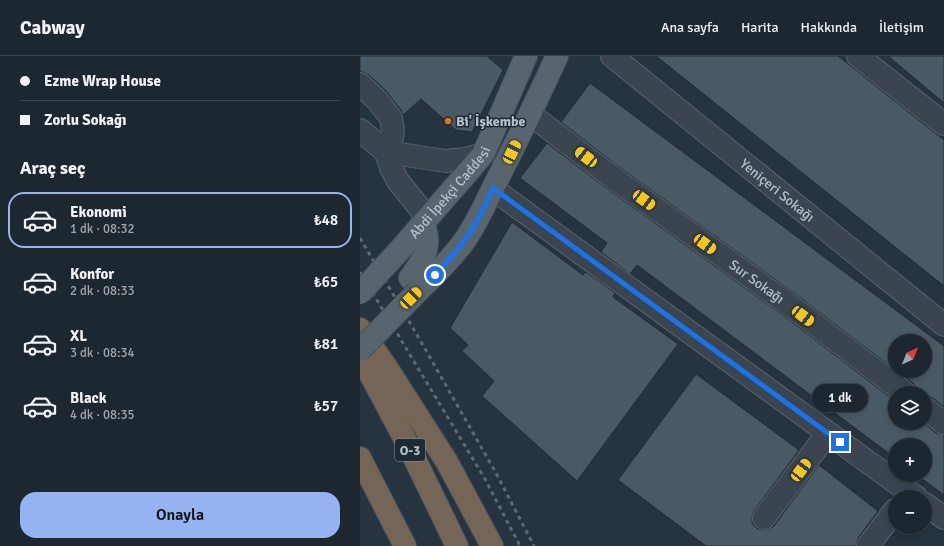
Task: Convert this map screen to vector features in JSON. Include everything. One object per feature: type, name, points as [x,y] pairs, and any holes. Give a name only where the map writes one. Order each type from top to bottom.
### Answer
[{"type":"highway","points":[[360,329],[385,365],[447,462],[492,546]]},
{"type":"highway","name":"O-3","points":[[360,355],[408,445],[457,546]]},
{"type":"highway","points":[[360,458],[405,546]]},
{"type":"main road","name":"Abdi İpekçi Caddesi","points":[[360,350],[385,323],[415,284],[449,260],[465,240],[483,210],[557,56]]},
{"type":"main road","name":"Abdi İpekçi Caddesi","points":[[360,293],[398,252],[483,154],[525,57]]},
{"type":"main road","points":[[415,284],[419,266],[424,257],[427,244],[427,234],[424,222]]},
{"type":"street","name":"Yeniçeri Sokağı","points":[[612,56],[944,325]]},
{"type":"street","points":[[858,56],[944,124]]},
{"type":"street","points":[[360,84],[377,100],[391,118],[393,130],[392,137],[386,152],[390,168],[422,211],[424,222]]},
{"type":"street","name":"Sur Sokağı","points":[[530,114],[608,174],[791,306],[896,386]]},
{"type":"street","points":[[360,130],[386,152],[446,161],[465,159],[483,154]]},
{"type":"street","points":[[493,188],[905,490]]},
{"type":"street","points":[[932,414],[944,423]]},
{"type":"street","points":[[764,518],[828,433]]},
{"type":"street","points":[[932,510],[944,518]]},
{"type":"street","points":[[868,546],[888,519]]},
{"type":"building","points":[[360,56],[487,56],[503,70],[472,132],[456,130],[421,99],[403,115],[401,110],[386,91],[369,75],[360,72]]},
{"type":"building","points":[[656,56],[838,56],[944,140],[944,286]]},
{"type":"building","points":[[888,56],[944,56],[944,103]]},
{"type":"building","points":[[590,83],[928,334],[888,334],[888,365],[798,296],[615,164],[561,122]]},
{"type":"building","points":[[547,143],[601,184],[784,316],[888,396],[888,430],[932,430],[936,433],[944,435],[944,495],[926,482],[932,482],[932,438],[888,438],[888,453],[637,265],[630,274],[601,252],[607,243],[520,178]]},
{"type":"building","points":[[512,222],[583,275],[586,272],[615,293],[613,297],[678,344],[577,481],[482,396],[494,381],[462,351],[468,345],[450,328]]},
{"type":"building","points":[[932,337],[944,346],[944,407],[932,398],[932,386],[915,386],[906,378],[932,378]]},
{"type":"building","points":[[696,374],[799,450],[754,511],[752,523],[756,528],[763,530],[774,526],[819,465],[878,511],[858,538],[856,546],[706,546],[618,480]]},
{"type":"railway","points":[[360,238],[496,473],[534,546]]},
{"type":"railway","points":[[360,272],[485,479],[520,546]]},
{"type":"place","name":"Bi' İşkembe","points":[[448,121]]},
{"type":"route","points":[[435,275],[465,240],[483,210],[493,188],[840,442]]}]
